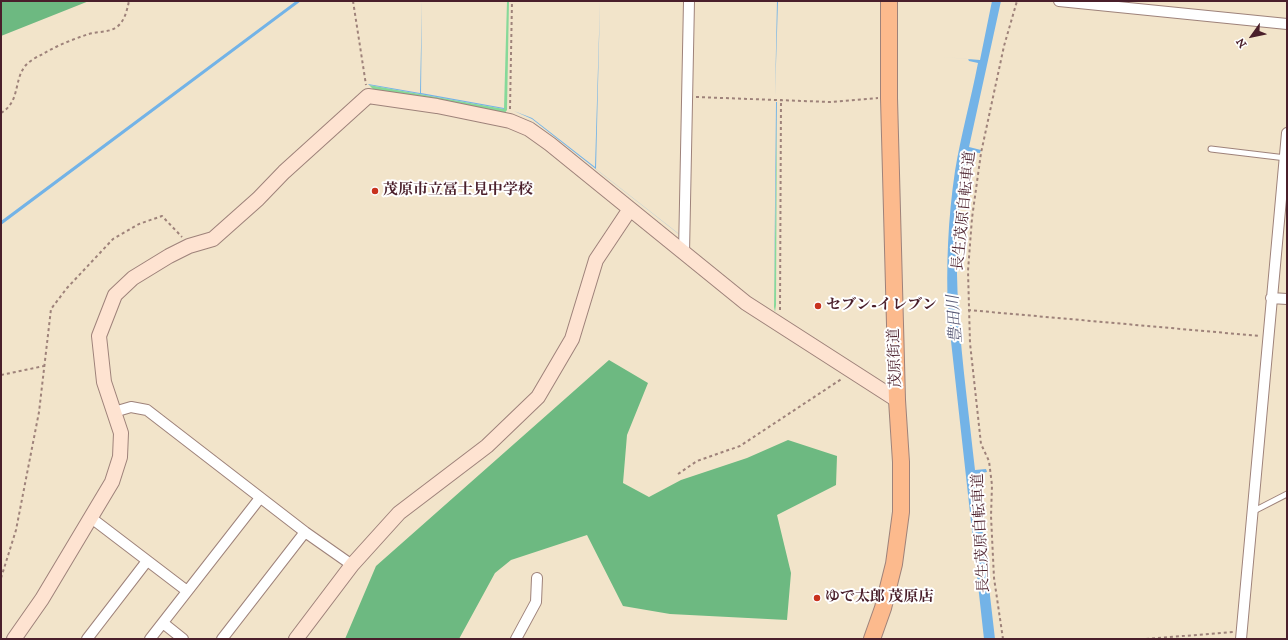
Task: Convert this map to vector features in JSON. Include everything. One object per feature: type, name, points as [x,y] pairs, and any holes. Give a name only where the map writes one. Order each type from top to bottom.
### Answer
[{"type":"main road","name":"茂原街道","points":[[872,639],[894,564],[901,512],[902,462],[897,400],[889,98],[889,1]]},
{"type":"street","points":[[684,253],[689,1]]},
{"type":"street","points":[[1059,1],[1287,24]]},
{"type":"street","points":[[14,639],[42,599],[112,482],[120,457],[121,433],[104,382],[98,336],[115,294],[133,278],[189,246],[213,239],[368,96],[437,106],[510,121],[529,130],[550,144],[746,302],[779,325],[854,371],[897,400]]},
{"type":"street","points":[[1241,635],[1271,298],[1286,158],[1287,133]]},
{"type":"street","points":[[296,639],[352,565],[399,513],[487,446],[538,397],[572,339],[596,260],[630,209]]},
{"type":"street","points":[[1271,298],[1287,299]]},
{"type":"street","points":[[114,412],[131,406],[147,410],[260,498],[352,565]]},
{"type":"street","points":[[150,639],[260,498]]},
{"type":"street","points":[[90,517],[187,591]]},
{"type":"street","points":[[222,639],[305,532]]},
{"type":"street","points":[[87,639],[147,561]]},
{"type":"street","points":[[516,639],[536,602],[538,578]]},
{"type":"street","points":[[163,623],[183,639]]},
{"type":"lane","points":[[1211,149],[1286,158]]},
{"type":"lane","points":[[1252,512],[1287,494]]},
{"type":"path","points":[[1,113],[14,100],[20,79],[26,66],[41,55],[66,42],[91,33],[109,31],[118,27],[124,20],[130,1]]},
{"type":"path","points":[[353,1],[368,96]]},
{"type":"path","points":[[510,121],[512,1]]},
{"type":"path","name":"長生茂原自転車道","points":[[1003,639],[994,578],[990,516],[992,485],[989,461],[981,444],[968,310],[972,226],[981,153],[1004,46],[1017,1]]},
{"type":"path","points":[[688,97],[782,99],[830,102],[889,98]]},
{"type":"path","points":[[779,325],[782,99]]},
{"type":"path","points":[[1,578],[16,530],[39,412],[51,309],[67,288],[113,239],[139,224],[162,216],[169,221],[189,246]]},
{"type":"path","points":[[968,310],[1268,337]]},
{"type":"path","points":[[1,375],[44,366]]},
{"type":"path","points":[[678,474],[697,461],[740,446],[854,371]]},
{"type":"path","points":[[1146,639],[1241,635]]},
{"type":"green space","points":[[1,1],[89,1],[1,36]]},
{"type":"green space","points":[[507,1],[509,1],[507,110],[504,114],[374,90],[369,85],[504,109]]},
{"type":"green space","points":[[777,102],[776,305],[775,312],[774,307]]},
{"type":"green space","points":[[609,360],[648,383],[627,435],[623,483],[649,497],[681,480],[747,458],[788,440],[837,456],[836,485],[777,515],[791,573],[787,620],[670,614],[623,606],[587,535],[511,560],[495,573],[459,639],[345,639],[376,566]]},
{"type":"water","points":[[296,1],[301,1],[1,225],[1,221]]},
{"type":"water","points":[[422,1],[421,93],[504,108],[507,1],[504,109],[368,84],[420,93]]},
{"type":"water","points":[[600,1],[596,169],[679,234],[685,1],[680,235],[532,119],[514,111],[532,118],[595,167]]},
{"type":"water","points":[[777,1],[778,1],[775,96]]},
{"type":"water","name":"豊田川","points":[[992,1],[1001,1],[969,147],[981,150],[980,153],[967,152],[957,232],[957,271],[962,351],[975,470],[986,469],[987,472],[976,474],[995,639],[984,639],[948,314],[948,242],[955,171],[978,63],[969,61],[968,59],[980,60]]},
{"type":"water","points":[[776,102],[777,102],[774,307]]},
{"type":"place","name":"茂原市立冨士見中学校","points":[[375,191]]},
{"type":"place","name":"セブン-イレブン","points":[[818,306]]},
{"type":"place","name":"ゆで太郎 茂原店","points":[[817,598]]}]
